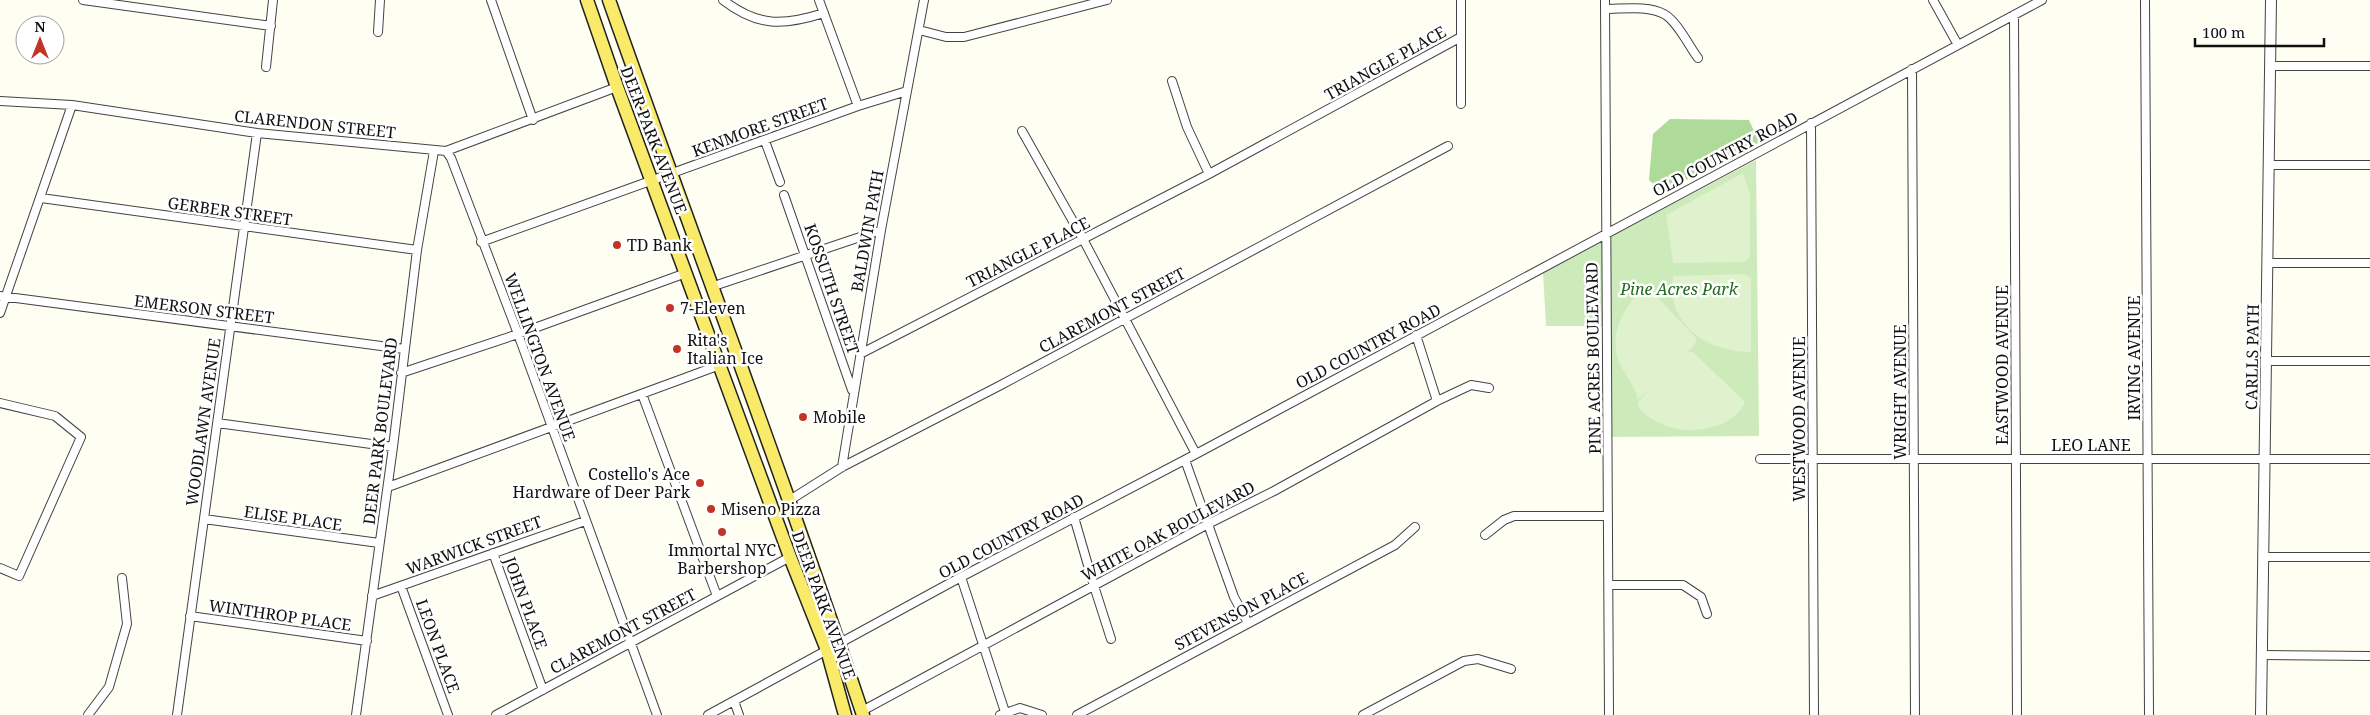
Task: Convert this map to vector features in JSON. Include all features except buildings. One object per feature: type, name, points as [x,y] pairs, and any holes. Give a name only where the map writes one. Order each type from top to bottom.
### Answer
[{"type":"main road","name":"DEER PARK AVENUE","points":[[586,0],[790,557],[827,650],[845,715]]},
{"type":"main road","name":"DEER PARK AVENUE","points":[[608,0],[790,500],[862,713]]},
{"type":"street","points":[[83,0],[271,26]]},
{"type":"street","points":[[266,67],[273,0]]},
{"type":"street","points":[[378,32],[380,0]]},
{"type":"street","points":[[491,0],[533,120]]},
{"type":"street","points":[[723,0],[752,19],[772,23],[798,20],[824,13]]},
{"type":"street","points":[[820,0],[858,106]]},
{"type":"street","name":"BALDWIN PATH","points":[[842,467],[881,230],[924,0]]},
{"type":"street","points":[[918,30],[946,37],[964,37],[1107,0]]},
{"type":"street","points":[[1461,0],[1461,37]]},
{"type":"street","name":"PINE ACRES BOULEVARD","points":[[1605,0],[1609,715]]},
{"type":"street","points":[[1933,0],[1958,45]]},
{"type":"street","name":"OLD COUNTRY ROAD","points":[[708,715],[961,577],[1185,460],[2042,0]]},
{"type":"street","name":"IRVING AVENUE","points":[[2146,0],[2148,715]]},
{"type":"street","name":"CARLLS PATH","points":[[2262,715],[2271,0]]},
{"type":"street","points":[[1605,9],[1652,10],[1665,14],[1675,24],[1698,58]]},
{"type":"street","name":"EASTWOOD AVENUE","points":[[2014,15],[2017,715]]},
{"type":"street","name":"TRIANGLE PLACE","points":[[860,354],[1209,174],[1461,37],[1461,104]]},
{"type":"street","points":[[2270,66],[2370,66]]},
{"type":"street","name":"WRIGHT AVENUE","points":[[1912,70],[1915,715]]},
{"type":"street","points":[[1172,81],[1187,128],[1209,174]]},
{"type":"street","name":"CLARENDON STREET","points":[[0,101],[72,105],[257,133],[446,151],[617,88]]},
{"type":"street","name":"KENMORE STREET","points":[[481,242],[858,106],[907,91]]},
{"type":"street","points":[[0,313],[3,296],[41,198],[72,105]]},
{"type":"street","name":"WESTWOOD AVENUE","points":[[1811,123],[1814,715]]},
{"type":"street","points":[[1022,131],[1083,239],[1196,454]]},
{"type":"street","name":"WOODLAWN AVENUE","points":[[177,714],[257,133]]},
{"type":"street","points":[[765,141],[780,182]]},
{"type":"street","name":"CLAREMONT STREET","points":[[790,500],[842,467],[1448,146]]},
{"type":"street","name":"DEER PARK BOULEVARD","points":[[356,715],[388,487],[417,250],[434,151]]},
{"type":"street","name":"WELLINGTON AVENUE","points":[[446,151],[451,158],[481,242],[518,334],[629,644],[657,715]]},
{"type":"street","points":[[2268,165],[2370,165]]},
{"type":"street","name":"KOSSUTH STREET","points":[[784,195],[853,392]]},
{"type":"street","name":"GERBER STREET","points":[[41,198],[417,250]]},
{"type":"street","points":[[711,287],[881,230]]},
{"type":"street","points":[[2268,263],[2370,263]]},
{"type":"street","points":[[401,373],[518,334],[686,273]]},
{"type":"street","name":"EMERSON STREET","points":[[3,296],[404,349]]},
{"type":"street","points":[[1416,336],[1437,401]]},
{"type":"street","points":[[2267,361],[2370,361]]},
{"type":"street","points":[[388,487],[720,365]]},
{"type":"street","name":"WHITE OAK BOULEVARD","points":[[862,713],[1437,401],[1471,385],[1490,388]]},
{"type":"street","points":[[642,394],[717,596]]},
{"type":"street","points":[[0,403],[55,416],[81,436],[19,576],[0,568]]},
{"type":"street","points":[[217,423],[393,447]]},
{"type":"street","name":"LEO LANE","points":[[1760,459],[2370,459]]},
{"type":"street","points":[[1185,460],[1234,597],[1248,623]]},
{"type":"street","points":[[1485,535],[1504,520],[1514,516],[1608,516]]},
{"type":"street","points":[[1074,517],[1111,639]]},
{"type":"street","name":"ELISE PLACE","points":[[204,519],[379,543]]},
{"type":"street","name":"WARWICK STREET","points":[[372,596],[585,520]]},
{"type":"street","name":"STEVENSON PLACE","points":[[1077,715],[1395,545],[1415,527]]},
{"type":"street","name":"JOHN PLACE","points":[[493,553],[543,690]]},
{"type":"street","name":"CLAREMONT STREET","points":[[496,715],[790,557]]},
{"type":"street","points":[[2264,557],[2370,557]]},
{"type":"street","points":[[961,577],[1002,714],[1020,708],[1042,715]]},
{"type":"street","points":[[88,715],[108,687],[127,624],[122,578]]},
{"type":"street","points":[[1609,585],[1683,585],[1701,597],[1707,614]]},
{"type":"street","name":"LEON PLACE","points":[[401,586],[448,715]]},
{"type":"street","name":"WINTHROP PLACE","points":[[190,616],[367,641]]},
{"type":"street","points":[[2262,655],[2370,656]]},
{"type":"street","points":[[1363,715],[1464,661],[1478,660],[1511,669]]},
{"type":"street","points":[[734,701],[738,715]]},
{"type":"street","points":[[177,714],[186,715]]},
{"type":"green space","points":[[1670,119],[1749,120],[1759,142],[1744,154],[1661,191],[1649,180],[1653,134]]},
{"type":"green space","name":"Pine Acres Park","points":[[1756,160],[1759,436],[1609,437],[1610,326],[1546,326],[1543,272]]},
{"type":"green space","points":[[1743,173],[1750,194],[1750,257],[1744,262],[1673,263],[1666,215]]},
{"type":"green space","points":[[1744,274],[1751,278],[1751,352],[1725,349],[1712,344],[1690,330],[1676,309],[1672,293],[1673,276]]},
{"type":"green space","points":[[1645,284],[1696,338],[1696,343],[1688,352],[1693,352],[1745,402],[1740,411],[1724,423],[1703,429],[1682,430],[1659,423],[1639,409],[1638,402],[1653,386],[1638,400],[1619,362],[1615,340],[1617,330],[1626,310]]},
{"type":"place","name":"TD Bank","points":[[617,245]]},
{"type":"place","name":"7-Eleven","points":[[670,308]]},
{"type":"place","name":"Rita's Italian Ice","points":[[677,349]]},
{"type":"place","name":"Mobile","points":[[803,417]]},
{"type":"place","name":"Costello's Ace Hardware of Deer Park","points":[[700,483]]},
{"type":"place","name":"Miseno Pizza","points":[[711,509]]},
{"type":"place","name":"Immortal NYC Barbershop","points":[[722,532]]}]
